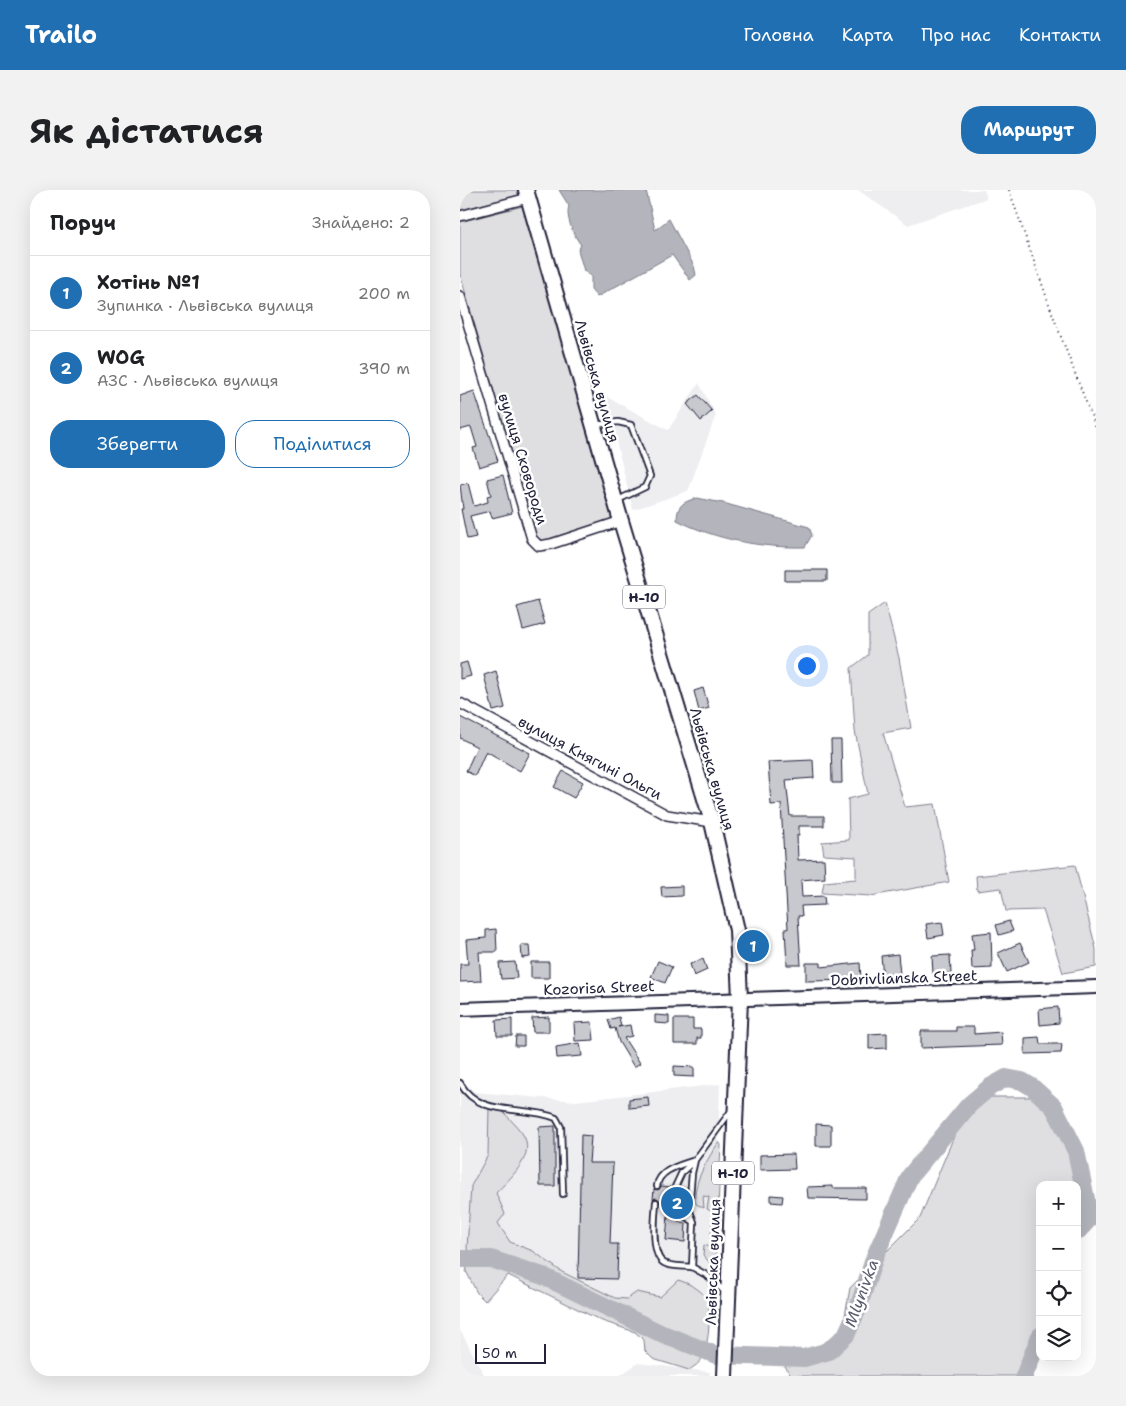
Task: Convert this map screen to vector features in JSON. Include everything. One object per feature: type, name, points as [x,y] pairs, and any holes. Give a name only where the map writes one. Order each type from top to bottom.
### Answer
[{"type":"main road","name":"Львівська вулиця","points":[[527,194],[615,502],[712,822],[737,930],[740,999],[725,1371]]},
{"type":"street","points":[[460,216],[527,194]]},
{"type":"street","name":"вулиця Сковороди","points":[[460,296],[463,322],[532,539],[539,546],[551,544],[621,522]]},
{"type":"street","name":"вулиця Княгині Ольги","points":[[460,703],[667,815],[712,822]]},
{"type":"street","name":"Dobrivlianska Street","points":[[740,999],[1096,988]]},
{"type":"street","name":"Kozorisa Street","points":[[460,1009],[740,999]]},
{"type":"lane","points":[[593,425],[618,422],[631,425],[650,476],[645,487],[615,502]]},
{"type":"lane","points":[[460,1083],[471,1098],[482,1105],[556,1118],[561,1127],[563,1194]]},
{"type":"lane","points":[[675,1187],[682,1172],[695,1160],[735,1106]]},
{"type":"lane","points":[[658,1186],[662,1175],[668,1170],[695,1160]]},
{"type":"lane","points":[[692,1267],[694,1222],[689,1209],[695,1160]]},
{"type":"lane","points":[[656,1202],[655,1244],[659,1258],[665,1263],[692,1267],[708,1276],[728,1295]]},
{"type":"lane","points":[[679,1213],[694,1222]]},
{"type":"path","points":[[1010,190],[1055,321],[1096,428]]},
{"type":"shaded area","points":[[460,190],[518,190],[519,195],[460,210]]},
{"type":"shaded area","points":[[559,190],[646,190],[655,230],[669,219],[694,266],[696,275],[690,280],[672,255],[597,297],[591,290],[591,276],[584,271],[578,250],[581,245],[569,221],[569,206]]},
{"type":"shaded area","points":[[858,190],[984,190],[987,198],[908,225]]},
{"type":"shaded area","points":[[523,206],[612,519],[542,541],[536,536],[460,274],[460,222]]},
{"type":"shaded area","points":[[699,383],[716,415],[688,491],[633,510],[605,396],[668,430]]},
{"type":"shaded area","points":[[697,498],[723,503],[809,527],[812,535],[805,547],[789,547],[756,544],[707,533],[677,520],[678,511],[682,505]]},
{"type":"shaded area","points":[[885,603],[899,658],[911,728],[883,733],[905,807],[935,804],[949,882],[871,896],[822,893],[824,882],[856,879],[856,857],[824,855],[822,842],[849,840],[848,799],[868,794],[855,731],[851,668],[868,655],[868,615]]},
{"type":"shaded area","points":[[1075,865],[1096,949],[1096,967],[1063,973],[1043,910],[1006,911],[1001,888],[977,891],[976,876]]},
{"type":"shaded area","points":[[460,1080],[475,1092],[576,1101],[720,1084],[714,1303],[631,1307],[531,1264],[460,1251]]},
{"type":"shaded area","points":[[989,1097],[1037,1097],[1069,1146],[1077,1181],[1036,1181],[1036,1335],[1023,1376],[791,1376],[785,1366],[842,1332],[850,1288],[920,1218],[959,1124]]},
{"type":"shaded area","points":[[489,1108],[501,1110],[520,1130],[526,1141],[527,1150],[520,1166],[496,1193],[505,1214],[498,1223],[510,1242],[533,1251],[562,1272],[615,1298],[627,1299],[637,1292],[660,1297],[678,1280],[698,1289],[707,1299],[709,1319],[705,1352],[697,1365],[689,1370],[653,1359],[645,1351],[644,1340],[635,1332],[602,1321],[508,1275],[485,1301],[477,1293],[466,1271],[470,1260],[467,1248],[471,1186],[488,1155]]},
{"type":"shaded area","points":[[719,1142],[721,1145],[715,1269],[703,1255],[704,1245],[710,1247],[713,1212],[707,1209],[709,1197],[703,1196],[704,1208],[696,1204],[695,1197],[698,1180]]},
{"type":"shaded area","points":[[460,1330],[485,1376],[460,1376]]},
{"type":"shaded area","points":[[638,1363],[710,1372],[709,1376],[619,1376]]},
{"type":"building","points":[[474,391],[498,461],[479,467],[473,448],[477,447],[471,427],[460,430],[460,396]]},
{"type":"building","points":[[698,395],[712,411],[701,421],[687,404]]},
{"type":"building","points":[[503,475],[512,513],[492,518],[490,511],[470,516],[476,537],[467,539],[461,509],[463,509],[460,485],[468,483],[474,506],[488,502],[487,496],[491,495],[487,479]]},
{"type":"building","points":[[785,570],[827,570],[827,581],[785,581]]},
{"type":"building","points":[[538,601],[545,624],[523,630],[517,607]]},
{"type":"building","points":[[467,662],[471,676],[460,679],[460,664]]},
{"type":"building","points":[[496,671],[505,708],[493,711],[484,675]]},
{"type":"building","points":[[703,688],[709,708],[699,711],[694,691]]},
{"type":"building","points":[[460,717],[530,753],[520,771],[486,751],[475,776],[466,771],[477,747],[460,738]]},
{"type":"building","points":[[831,740],[841,740],[842,783],[832,783]]},
{"type":"building","points":[[813,760],[814,778],[786,780],[790,816],[824,816],[824,826],[799,826],[799,835],[797,835],[798,860],[824,859],[825,878],[801,880],[802,897],[824,896],[825,905],[801,906],[802,916],[798,916],[801,965],[787,965],[785,929],[788,929],[781,804],[771,805],[768,762]]},
{"type":"building","points":[[563,771],[583,782],[574,798],[554,787]]},
{"type":"building","points":[[682,886],[682,896],[662,897],[661,887]]},
{"type":"building","points":[[1009,921],[1013,931],[999,935],[996,925]]},
{"type":"building","points":[[942,922],[944,935],[928,938],[926,924]]},
{"type":"building","points":[[496,929],[497,952],[479,952],[481,981],[460,982],[460,964],[468,964],[466,940],[486,938],[486,930]]},
{"type":"building","points":[[991,932],[992,968],[972,969],[971,950],[974,950],[972,934]]},
{"type":"building","points":[[1020,943],[1029,962],[1007,972],[998,953]]},
{"type":"building","points":[[521,945],[529,945],[530,957],[522,958]]},
{"type":"building","points":[[898,954],[900,974],[883,976],[881,956]]},
{"type":"building","points":[[950,955],[951,973],[933,974],[932,956]]},
{"type":"building","points":[[703,959],[707,970],[694,976],[690,964]]},
{"type":"building","points":[[658,961],[672,967],[665,983],[651,977]]},
{"type":"building","points":[[515,962],[517,978],[501,979],[499,963]]},
{"type":"building","points":[[531,962],[549,962],[549,978],[531,978]]},
{"type":"building","points":[[806,963],[821,963],[821,967],[860,963],[861,980],[806,981]]},
{"type":"building","points":[[1058,1007],[1059,1023],[1040,1025],[1039,1009]]},
{"type":"building","points":[[655,1015],[669,1016],[669,1024],[655,1023]]},
{"type":"building","points":[[549,1017],[549,1032],[533,1032],[532,1018]]},
{"type":"building","points":[[619,1017],[621,1026],[618,1027],[630,1025],[632,1036],[624,1038],[640,1063],[634,1067],[619,1042],[615,1028],[611,1029],[608,1020]]},
{"type":"building","points":[[512,1019],[512,1036],[497,1036],[496,1020]]},
{"type":"building","points":[[674,1019],[693,1019],[693,1029],[701,1029],[701,1038],[697,1038],[697,1044],[674,1044]]},
{"type":"building","points":[[592,1022],[594,1040],[575,1041],[574,1023]]},
{"type":"building","points":[[956,1027],[974,1027],[974,1034],[1001,1032],[1002,1045],[921,1048],[921,1031],[956,1031]]},
{"type":"building","points":[[887,1033],[887,1048],[869,1049],[869,1034]]},
{"type":"building","points":[[516,1036],[524,1036],[524,1046],[515,1046]]},
{"type":"building","points":[[1039,1037],[1040,1044],[1062,1044],[1061,1053],[1025,1054],[1025,1038]]},
{"type":"building","points":[[580,1043],[582,1056],[557,1058],[556,1047]]},
{"type":"building","points":[[674,1066],[694,1067],[694,1077],[674,1076]]},
{"type":"building","points":[[648,1097],[649,1106],[629,1108],[629,1099]]},
{"type":"building","points":[[816,1124],[831,1125],[831,1146],[816,1146]]},
{"type":"building","points":[[555,1126],[555,1186],[540,1186],[539,1127]]},
{"type":"building","points":[[581,1135],[591,1136],[589,1163],[613,1163],[610,1244],[618,1244],[617,1279],[578,1278]]},
{"type":"building","points":[[794,1154],[795,1169],[760,1170],[760,1155]]},
{"type":"building","points":[[661,1186],[671,1187],[675,1191],[679,1187],[687,1188],[685,1204],[680,1203],[680,1209],[675,1213],[679,1218],[679,1222],[686,1223],[685,1242],[666,1240],[669,1203],[660,1202],[657,1198],[653,1199],[654,1189],[658,1190]]},
{"type":"building","points":[[833,1186],[833,1188],[866,1188],[866,1199],[808,1198],[807,1187]]},
{"type":"building","points":[[771,1195],[783,1196],[782,1203],[771,1202]]},
{"type":"waterway","name":"Mlynivka","points":[[460,1259],[491,1259],[543,1276],[658,1332],[716,1355],[804,1358],[829,1351],[846,1335],[857,1311],[875,1256],[910,1176],[969,1105],[990,1087],[1006,1078],[1022,1081],[1032,1087],[1054,1107],[1076,1151],[1090,1218],[1081,1228]]},
{"type":"waterway","name":"Mlynivka","points":[[1024,1376],[1036,1346]]},
{"type":"place","name":"Хотінь №1","points":[[753,946]]},
{"type":"place","name":"WOG","points":[[677,1203]]}]
